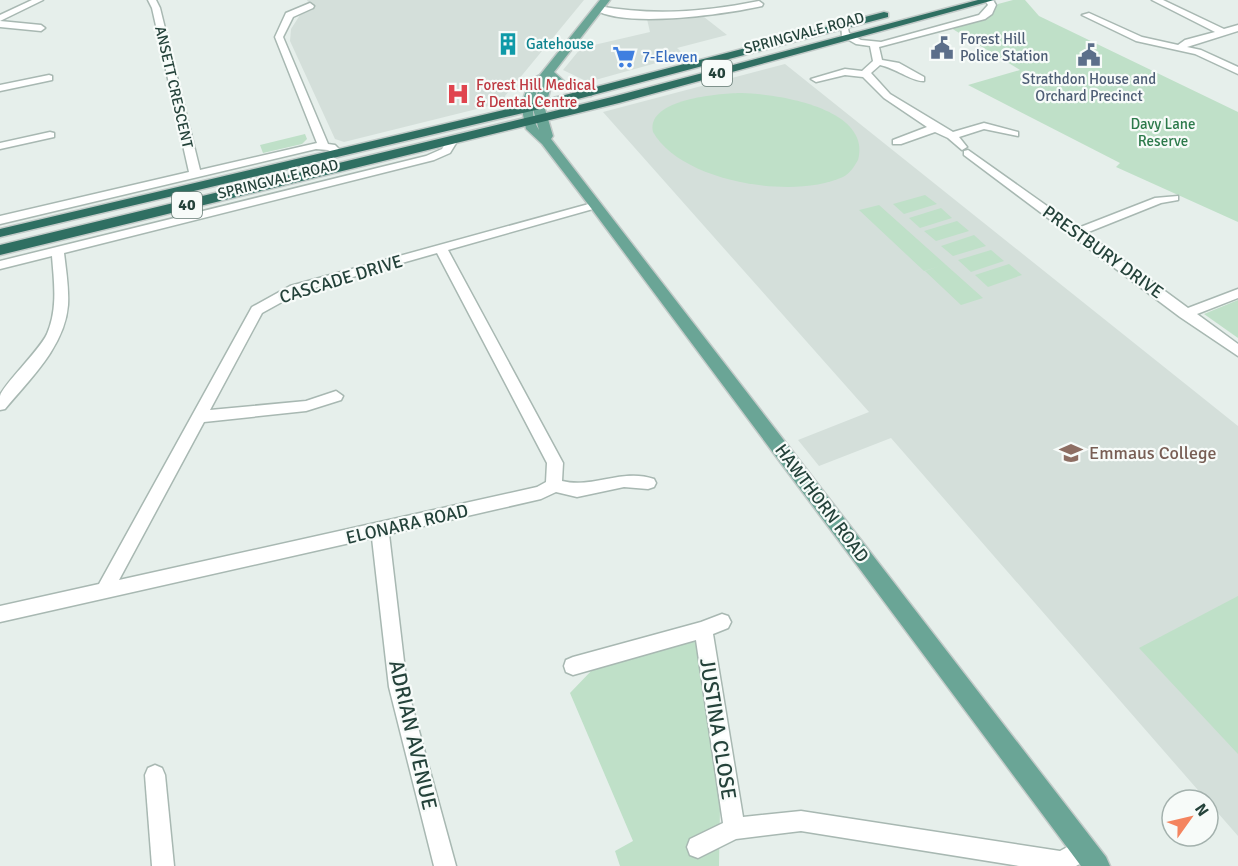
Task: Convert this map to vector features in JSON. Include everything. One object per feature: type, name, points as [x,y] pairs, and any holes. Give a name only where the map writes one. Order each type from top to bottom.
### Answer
[{"type":"highway","name":"SPRINGVALE ROAD","points":[[0,250],[534,120],[989,0]]},
{"type":"highway","name":"SPRINGVALE ROAD","points":[[0,233],[540,105],[896,12]]},
{"type":"main road","points":[[534,120],[526,108],[527,98],[536,80],[546,75],[602,4]]},
{"type":"main road","points":[[546,75],[561,84],[591,92]]},
{"type":"main road","points":[[534,120],[540,105],[546,75]]},
{"type":"main road","name":"HAWTHORN ROAD","points":[[534,120],[537,137],[546,141],[596,205],[1090,858]]},
{"type":"street","points":[[0,18],[4,12],[39,0]]},
{"type":"street","name":"ANSETT CRESCENT","points":[[152,0],[156,8],[195,174]]},
{"type":"street","name":"SPRINGVALE ROAD","points":[[874,46],[982,17],[989,12],[992,4],[989,0]]},
{"type":"street","points":[[1156,0],[1223,32]]},
{"type":"street","points":[[602,4],[646,17],[676,18],[705,15],[758,2],[768,7]]},
{"type":"street","points":[[310,6],[289,15],[279,37],[323,145]]},
{"type":"street","points":[[1086,15],[1139,39],[1182,46],[1238,71]]},
{"type":"street","points":[[0,24],[41,28]]},
{"type":"street","points":[[844,26],[849,38],[874,46],[878,62]]},
{"type":"street","points":[[1182,46],[1188,42],[1238,28]]},
{"type":"street","points":[[866,74],[878,62]]},
{"type":"street","points":[[878,62],[896,65],[921,79]]},
{"type":"street","points":[[816,79],[845,72],[866,74],[887,96],[935,128],[952,135],[984,126],[1014,134]]},
{"type":"street","points":[[0,88],[49,78]]},
{"type":"street","points":[[984,126],[988,115]]},
{"type":"street","points":[[897,142],[935,128]]},
{"type":"street","points":[[0,146],[51,135]]},
{"type":"street","name":"PRESTBURY DRIVE","points":[[952,135],[965,150],[1238,351]]},
{"type":"street","name":"SPRINGVALE ROAD","points":[[0,265],[430,158],[446,151],[453,140]]},
{"type":"street","name":"SPRINGVALE ROAD","points":[[0,220],[323,145],[334,148],[338,153]]},
{"type":"street","points":[[1076,233],[1159,201],[1174,198]]},
{"type":"street","name":"CASCADE DRIVE","points":[[104,591],[258,310],[266,303],[295,289],[596,205]]},
{"type":"street","points":[[441,249],[555,463],[554,485],[577,491],[624,481],[648,483]]},
{"type":"street","points":[[0,405],[46,345],[59,318],[61,297],[58,251]]},
{"type":"street","points":[[1185,314],[1238,293]]},
{"type":"street","points":[[198,417],[306,406],[336,396]]},
{"type":"street","name":"ELONARA ROAD","points":[[0,614],[380,531],[541,493],[554,485]]},
{"type":"street","name":"ADRIAN AVENUE","points":[[380,531],[399,687],[445,866]]},
{"type":"street","points":[[573,666],[703,630],[722,622]]},
{"type":"street","name":"JUSTINA CLOSE","points":[[703,630],[734,829]]},
{"type":"street","points":[[155,775],[163,866]]},
{"type":"street","points":[[698,848],[734,829],[801,821],[1062,862],[1090,858]]},
{"type":"shaded area","points":[[307,0],[584,0],[505,96],[505,102],[344,142],[335,139],[290,41],[291,29],[300,15],[312,10]]},
{"type":"shaded area","points":[[704,17],[727,35],[677,48],[685,55],[588,82],[563,70],[581,48],[650,32],[647,19]]},
{"type":"shaded area","name":"Emmaus College","points":[[785,64],[1238,426],[1238,836],[1220,815],[1220,788],[1196,788],[891,438],[819,466],[798,440],[869,412],[603,112]]},
{"type":"green space","name":"Davy Lane Reserve","points":[[1025,0],[1039,16],[1238,112],[1238,222],[1116,167],[1120,163],[968,85],[1020,70],[951,28],[991,14],[998,4]]},
{"type":"green space","points":[[742,93],[798,101],[837,116],[851,128],[858,142],[858,160],[850,172],[843,177],[822,184],[796,187],[768,186],[740,182],[712,174],[687,163],[667,149],[653,132],[654,121],[661,112],[672,105],[718,94]]},
{"type":"green space","points":[[305,134],[307,139],[302,144],[263,153],[260,145]]},
{"type":"green space","points":[[925,195],[937,204],[904,214],[893,204]]},
{"type":"green space","points":[[879,205],[983,298],[961,305],[925,271],[940,266],[924,271],[859,210]]},
{"type":"green space","points":[[941,208],[952,218],[920,228],[909,218]]},
{"type":"green space","points":[[957,221],[969,231],[936,241],[924,231]]},
{"type":"green space","points":[[974,235],[986,246],[953,256],[941,246]]},
{"type":"green space","points":[[991,250],[1004,261],[971,272],[958,260]]},
{"type":"green space","points":[[1009,264],[1022,275],[988,287],[975,275]]},
{"type":"green space","points":[[1238,300],[1238,338],[1204,314]]},
{"type":"green space","points":[[1238,596],[1238,754],[1139,648]]},
{"type":"green space","points":[[699,638],[720,808],[719,866],[620,866],[615,851],[633,841],[570,693],[594,668]]},
{"type":"place","name":"Gatehouse","points":[[508,44]]},
{"type":"place","name":"Forest Hill Police Station","points":[[942,48]]},
{"type":"place","name":"Strathdon House and Orchard Precinct","points":[[1089,55]]},
{"type":"place","name":"7-Eleven","points":[[624,57]]},
{"type":"place","name":"Forest Hill Medical & Dental Centre","points":[[458,94]]},
{"type":"place","name":"Emmaus College","points":[[1071,453]]}]
